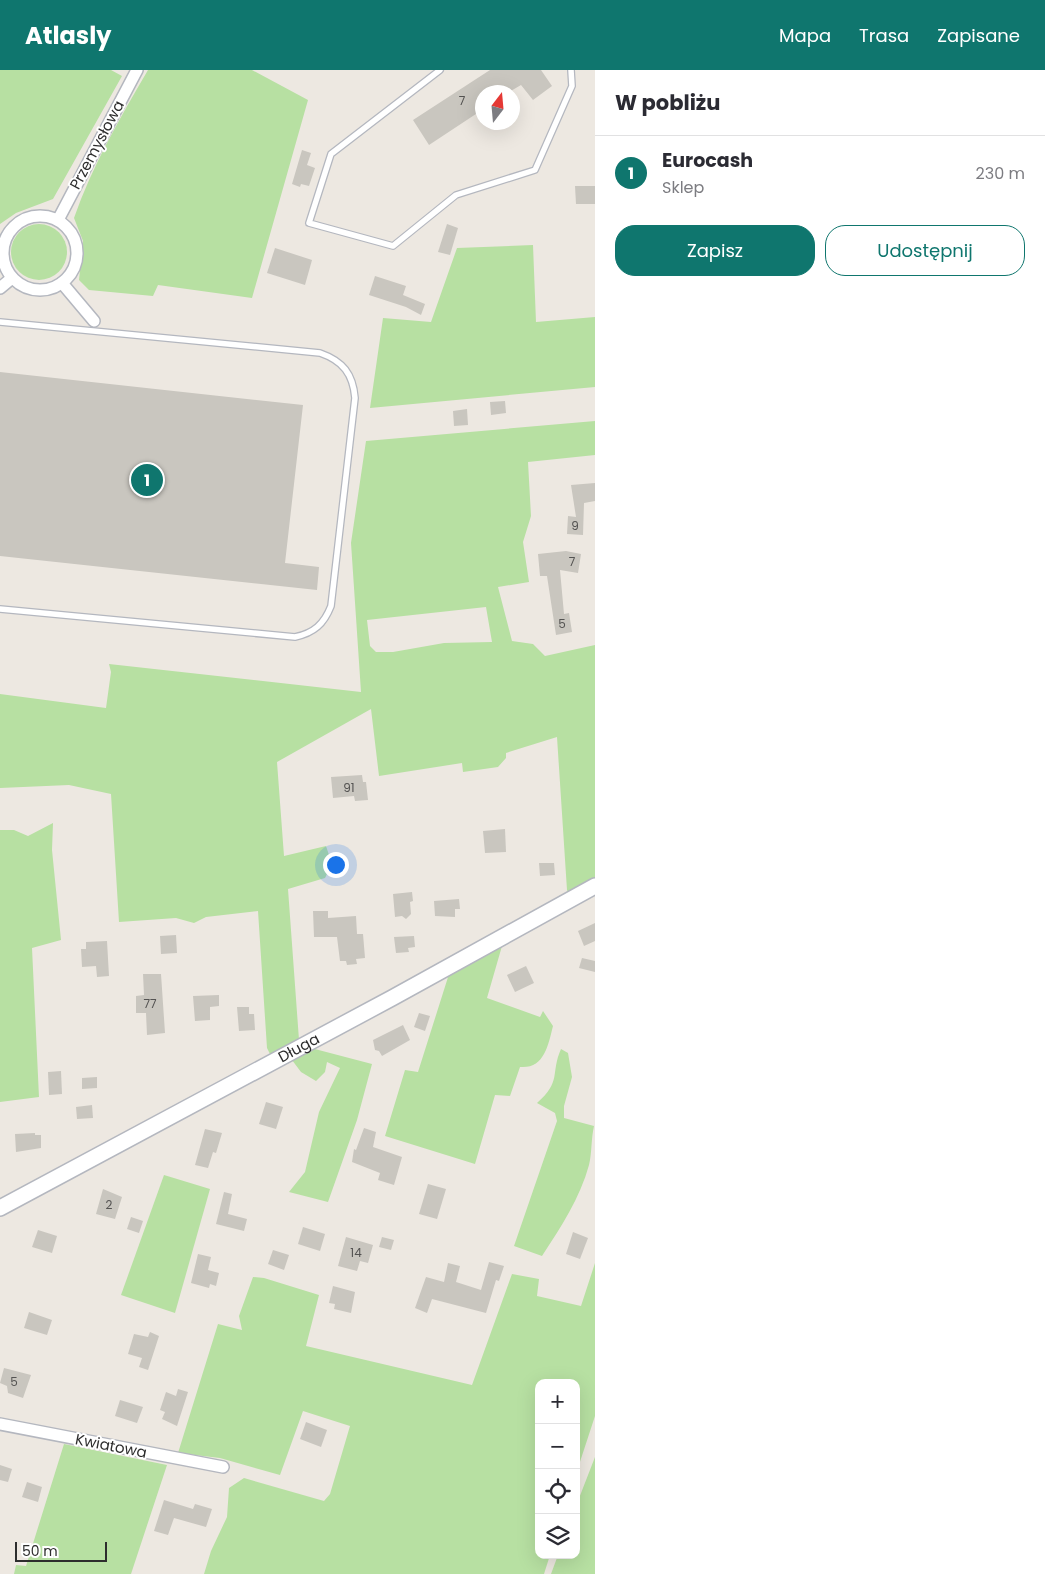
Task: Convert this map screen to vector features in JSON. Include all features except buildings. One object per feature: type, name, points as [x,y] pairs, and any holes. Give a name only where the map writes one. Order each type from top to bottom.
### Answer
[{"type":"street","name":"Przemysłowa","points":[[58,220],[137,70]]},
{"type":"street","points":[[47,216],[58,220],[68,228],[74,238],[77,250],[76,263],[71,274],[62,283],[42,290],[31,290],[12,278],[5,268],[2,256],[2,243],[8,233],[25,218],[47,216]]},
{"type":"street","points":[[0,288],[12,278]]},
{"type":"street","points":[[62,283],[95,326]]},
{"type":"street","name":"Długa","points":[[0,1208],[392,998],[595,886]]},
{"type":"street","name":"Kwiatowa","points":[[0,1424],[222,1467]]},
{"type":"lane","points":[[440,70],[331,154],[309,223],[393,246],[456,195],[535,170],[572,86],[571,70]]},
{"type":"lane","points":[[0,322],[95,326],[320,353],[343,365],[352,381],[355,398],[331,606],[326,619],[308,634],[295,637],[0,609]]},
{"type":"green space","points":[[0,70],[111,70],[122,76],[53,199],[16,213],[0,224]]},
{"type":"green space","points":[[148,70],[252,70],[308,100],[252,298],[158,285],[153,296],[89,290],[79,280],[83,241],[74,218],[98,161]]},
{"type":"green space","points":[[39,224],[50,226],[59,232],[65,241],[67,252],[65,263],[59,272],[50,278],[39,280],[28,278],[19,272],[13,263],[11,252],[13,241],[19,232],[28,226]]},
{"type":"green space","points":[[533,245],[536,322],[595,317],[595,387],[370,408],[383,318],[431,322],[457,248]]},
{"type":"green space","points":[[595,421],[595,455],[528,462],[531,516],[523,542],[529,582],[498,587],[512,641],[533,644],[545,656],[595,645],[595,881],[569,895],[567,890],[557,737],[506,753],[506,758],[498,767],[463,772],[462,763],[379,776],[371,709],[277,762],[284,856],[326,846],[332,864],[325,878],[288,889],[299,1040],[271,1056],[267,1048],[258,911],[206,917],[194,923],[176,918],[119,922],[111,794],[69,785],[0,788],[0,694],[106,708],[111,672],[109,664],[361,692],[351,543],[366,441]],"holes":[[[486,607],[492,642],[444,643],[393,652],[376,652],[370,646],[367,620]]]},
{"type":"green space","points":[[53,823],[52,850],[61,940],[32,948],[39,1097],[0,1102],[0,830],[14,830],[28,836]]},
{"type":"green space","points":[[502,946],[487,998],[540,1017],[543,1011],[553,1026],[544,1055],[535,1064],[528,1067],[520,1067],[510,1096],[495,1095],[475,1164],[385,1136],[405,1070],[418,1072],[449,974]]},
{"type":"green space","points":[[311,1048],[372,1064],[357,1120],[328,1202],[289,1192],[305,1172],[319,1112],[340,1068],[327,1062],[325,1072],[316,1081],[301,1072],[292,1060]]},
{"type":"green space","points":[[561,1049],[568,1053],[572,1077],[564,1106],[564,1118],[594,1126],[589,1165],[581,1189],[563,1223],[542,1256],[514,1246],[557,1121],[555,1113],[537,1103],[553,1083]]},
{"type":"green space","points":[[164,1175],[210,1189],[175,1313],[121,1295]]},
{"type":"green space","points":[[595,1263],[595,1416],[580,1462],[580,1379],[535,1379],[535,1559],[549,1559],[544,1574],[204,1574],[211,1551],[227,1517],[229,1488],[244,1478],[324,1501],[330,1494],[350,1426],[303,1411],[280,1475],[220,1458],[178,1453],[218,1324],[242,1330],[239,1316],[253,1277],[264,1278],[319,1295],[306,1346],[472,1385],[512,1274],[539,1279],[537,1296],[581,1306]]},
{"type":"green space","points":[[64,1444],[167,1465],[131,1574],[14,1574],[16,1565],[26,1566]]},
{"type":"green space","points":[[595,1457],[595,1574],[551,1574],[557,1559],[580,1559],[580,1496]]},
{"type":"place","name":"Eurocash","points":[[147,480]]}]
